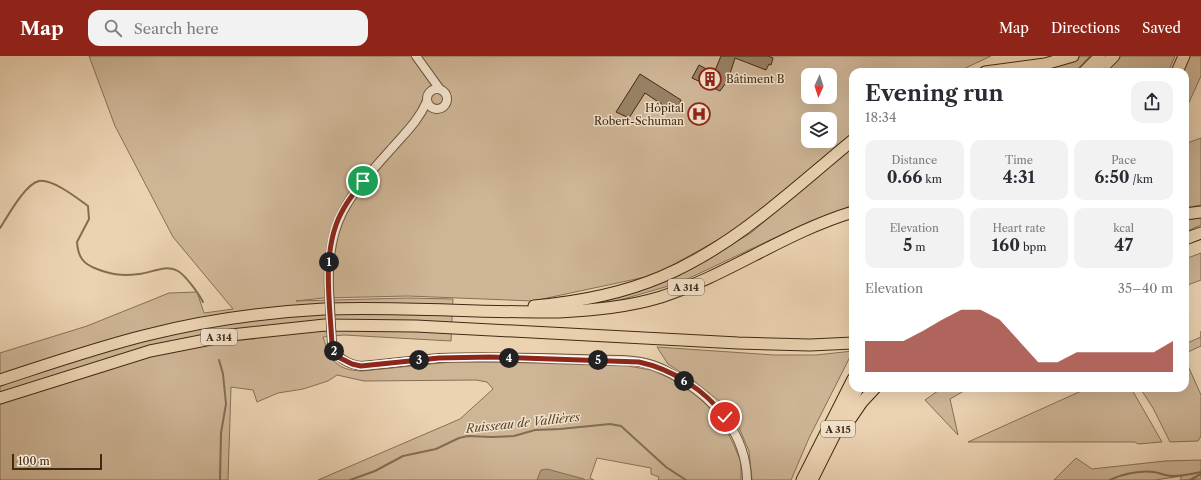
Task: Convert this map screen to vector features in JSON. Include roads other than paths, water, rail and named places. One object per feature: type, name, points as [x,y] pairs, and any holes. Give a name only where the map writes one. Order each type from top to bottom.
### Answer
[{"type":"highway","points":[[1016,68],[1039,65],[1073,56]]},
{"type":"highway","points":[[1088,68],[1100,56]]},
{"type":"highway","points":[[1102,68],[1114,56]]},
{"type":"highway","points":[[1179,68],[1184,56]]},
{"type":"highway","points":[[506,312],[526,306],[567,302],[610,294],[660,278],[684,267],[745,229],[849,143]]},
{"type":"highway","points":[[1189,214],[1201,212]]},
{"type":"highway","name":"A 314","points":[[0,380],[71,356],[148,334],[222,320],[323,310],[417,309],[506,312],[587,311],[638,303],[661,297],[715,275],[808,229],[849,214]]},
{"type":"highway","points":[[1189,238],[1201,233]]},
{"type":"highway","name":"A 314","points":[[0,398],[150,351],[231,335],[325,325],[416,326],[738,343],[788,344],[849,342]]},
{"type":"highway","name":"A 315","points":[[802,480],[849,387]]},
{"type":"highway","name":"A 315","points":[[815,475],[856,392]]},
{"type":"highway","points":[[815,475],[857,409],[872,392]]},
{"type":"street","points":[[416,56],[428,70],[439,88],[446,92],[448,101],[444,107],[436,109],[420,117]]},
{"type":"street","points":[[428,70],[430,91],[420,117],[363,181],[343,210],[336,224],[328,266],[332,344],[334,350],[340,358],[352,364],[361,366],[439,358],[491,357],[619,361],[654,366],[685,382],[700,392],[718,408],[738,440],[746,465],[747,480]]},
{"type":"street","points":[[430,91],[439,88]]},
{"type":"street","points":[[427,101],[430,107],[436,109]]},
{"type":"waterway","name":"Ruisseau de Vallières","points":[[0,228],[17,201],[28,188],[39,181],[51,183],[78,198],[88,206],[89,219],[77,242],[80,256],[88,265],[108,273],[123,275],[133,275],[169,268],[173,269],[185,277],[203,302]]},
{"type":"waterway","name":"Ruisseau de Vallières","points":[[219,360],[223,374],[226,404],[221,433],[220,480]]},
{"type":"waterway","name":"Ruisseau de Vallières","points":[[350,480],[375,471],[403,456],[436,449],[459,438],[468,436],[514,436],[535,430],[610,424],[621,426],[666,467],[686,480]]},
{"type":"waterway","name":"Ruisseau de Vallières","points":[[1110,480],[1126,474],[1138,472],[1154,472],[1168,476],[1201,472]]},
{"type":"waterway","name":"Ruisseau de Vallières","points":[[1190,480],[1201,474]]},
{"type":"place","name":"Bâtiment B","points":[[710,79]]},
{"type":"place","name":"Hôpital Robert-Schuman","points":[[699,114]]}]
